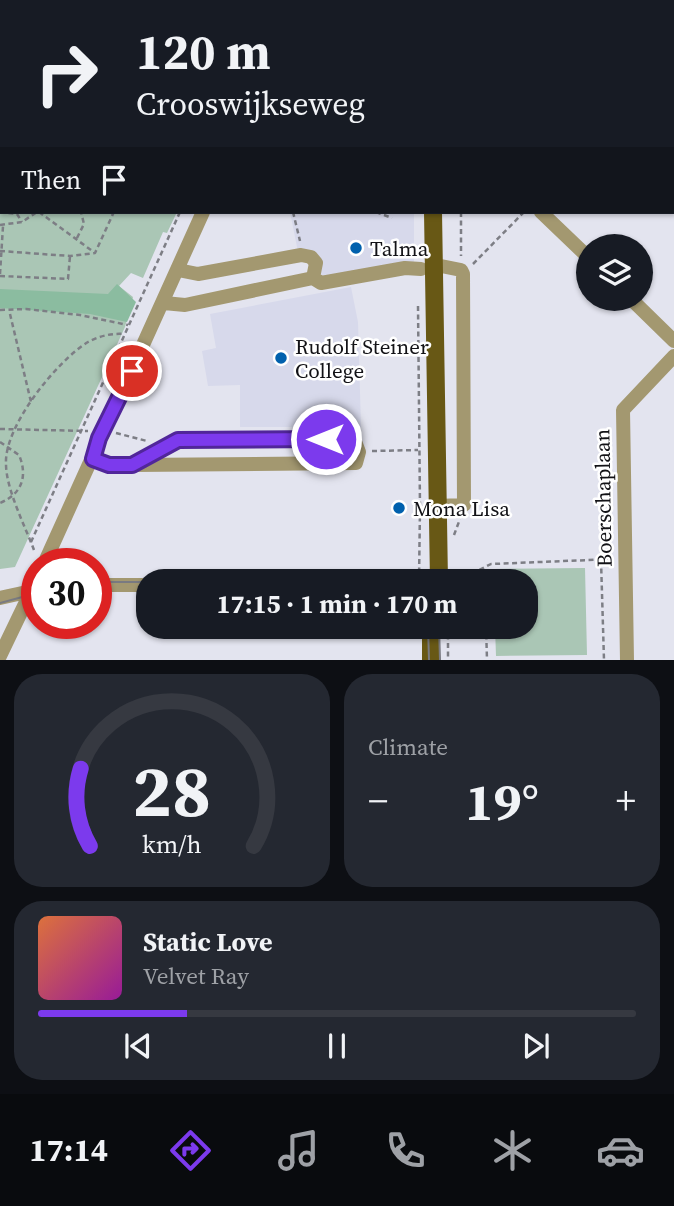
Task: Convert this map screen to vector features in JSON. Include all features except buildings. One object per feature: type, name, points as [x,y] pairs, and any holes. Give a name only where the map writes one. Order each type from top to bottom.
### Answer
[{"type":"main road","points":[[428,569],[428,267],[433,214]]},
{"type":"main road","points":[[428,267],[441,214]]},
{"type":"main road","points":[[428,506],[442,569]]},
{"type":"main road","points":[[430,639],[431,660]]},
{"type":"main road","points":[[438,639],[438,660]]},
{"type":"street","points":[[45,548],[93,459],[102,431],[164,303],[202,214]]},
{"type":"street","points":[[543,214],[576,246]]},
{"type":"street","points":[[178,270],[198,274],[301,255],[311,257],[316,263],[313,278]]},
{"type":"street","points":[[164,303],[185,305],[313,278],[321,283],[405,268],[428,267],[462,272],[464,505],[428,506]]},
{"type":"street","points":[[643,311],[674,341]]},
{"type":"street","name":"Boerschaplaan","points":[[627,660],[623,410],[674,356]]},
{"type":"street","points":[[93,459],[109,465],[132,465],[356,463],[359,452],[354,439],[178,440],[132,465]]},
{"type":"street","points":[[112,585],[136,585]]},
{"type":"street","points":[[0,598],[21,591]]},
{"type":"street","points":[[0,656],[21,615]]},
{"type":"path","points":[[17,214],[22,222]]},
{"type":"path","points":[[35,214],[22,222],[1,226],[0,275],[68,279],[70,256]]},
{"type":"path","points":[[41,214],[95,253]]},
{"type":"path","points":[[76,239],[83,230],[82,214]]},
{"type":"path","points":[[95,253],[113,214]]},
{"type":"path","points":[[31,542],[179,214]]},
{"type":"path","points":[[293,214],[301,255]]},
{"type":"path","points":[[382,214],[393,218]]},
{"type":"path","points":[[461,214],[462,272]]},
{"type":"path","points":[[462,272],[522,214]]},
{"type":"path","points":[[1,251],[70,256],[95,253]]},
{"type":"path","points":[[359,452],[418,450],[418,303]]},
{"type":"path","points":[[0,310],[10,312],[26,309],[80,315],[129,325]]},
{"type":"path","points":[[10,312],[32,402]]},
{"type":"path","points":[[34,548],[7,473],[7,445],[14,428],[74,352],[90,341],[112,333],[125,334]]},
{"type":"path","points":[[0,429],[102,431],[135,435],[163,447]]},
{"type":"path","points":[[0,442],[19,455],[23,464],[22,484],[14,495],[0,503]]},
{"type":"path","points":[[420,569],[428,506]]},
{"type":"path","points":[[482,569],[491,564],[625,559]]},
{"type":"path","points":[[601,560],[604,660]]},
{"type":"path","points":[[448,639],[448,660]]},
{"type":"path","points":[[486,639],[487,660]]},
{"type":"shaded area","name":"Talma","points":[[290,214],[414,214],[414,264],[320,279],[322,266],[298,252]]},
{"type":"shaded area","name":"Rudolf Steiner College","points":[[351,287],[358,322],[361,427],[240,427],[240,385],[208,386],[202,351],[216,348],[210,314]]},
{"type":"green space","points":[[0,214],[176,214],[167,233],[163,232],[143,278],[131,273],[119,286],[133,297],[125,327],[24,548],[21,548],[15,567],[0,569]]},
{"type":"green space","points":[[117,284],[136,302],[127,322],[90,314],[0,308],[0,289],[108,294]]},
{"type":"green space","points":[[585,568],[587,655],[496,656],[495,639],[538,639],[538,569],[494,569]]},
{"type":"tram line","points":[[112,582],[136,582]]},
{"type":"tram line","points":[[0,603],[21,597]]},
{"type":"tram line","points":[[428,639],[429,660]]},
{"type":"tram line","points":[[439,639],[440,660]]},
{"type":"place","name":"Talma","points":[[356,248]]},
{"type":"place","name":"Rudolf Steiner College","points":[[281,358]]},
{"type":"place","name":"Mona Lisa","points":[[399,508]]},
{"type":"route","points":[[132,371],[99,438],[93,459],[109,465],[132,465],[178,440],[326,439]]}]
